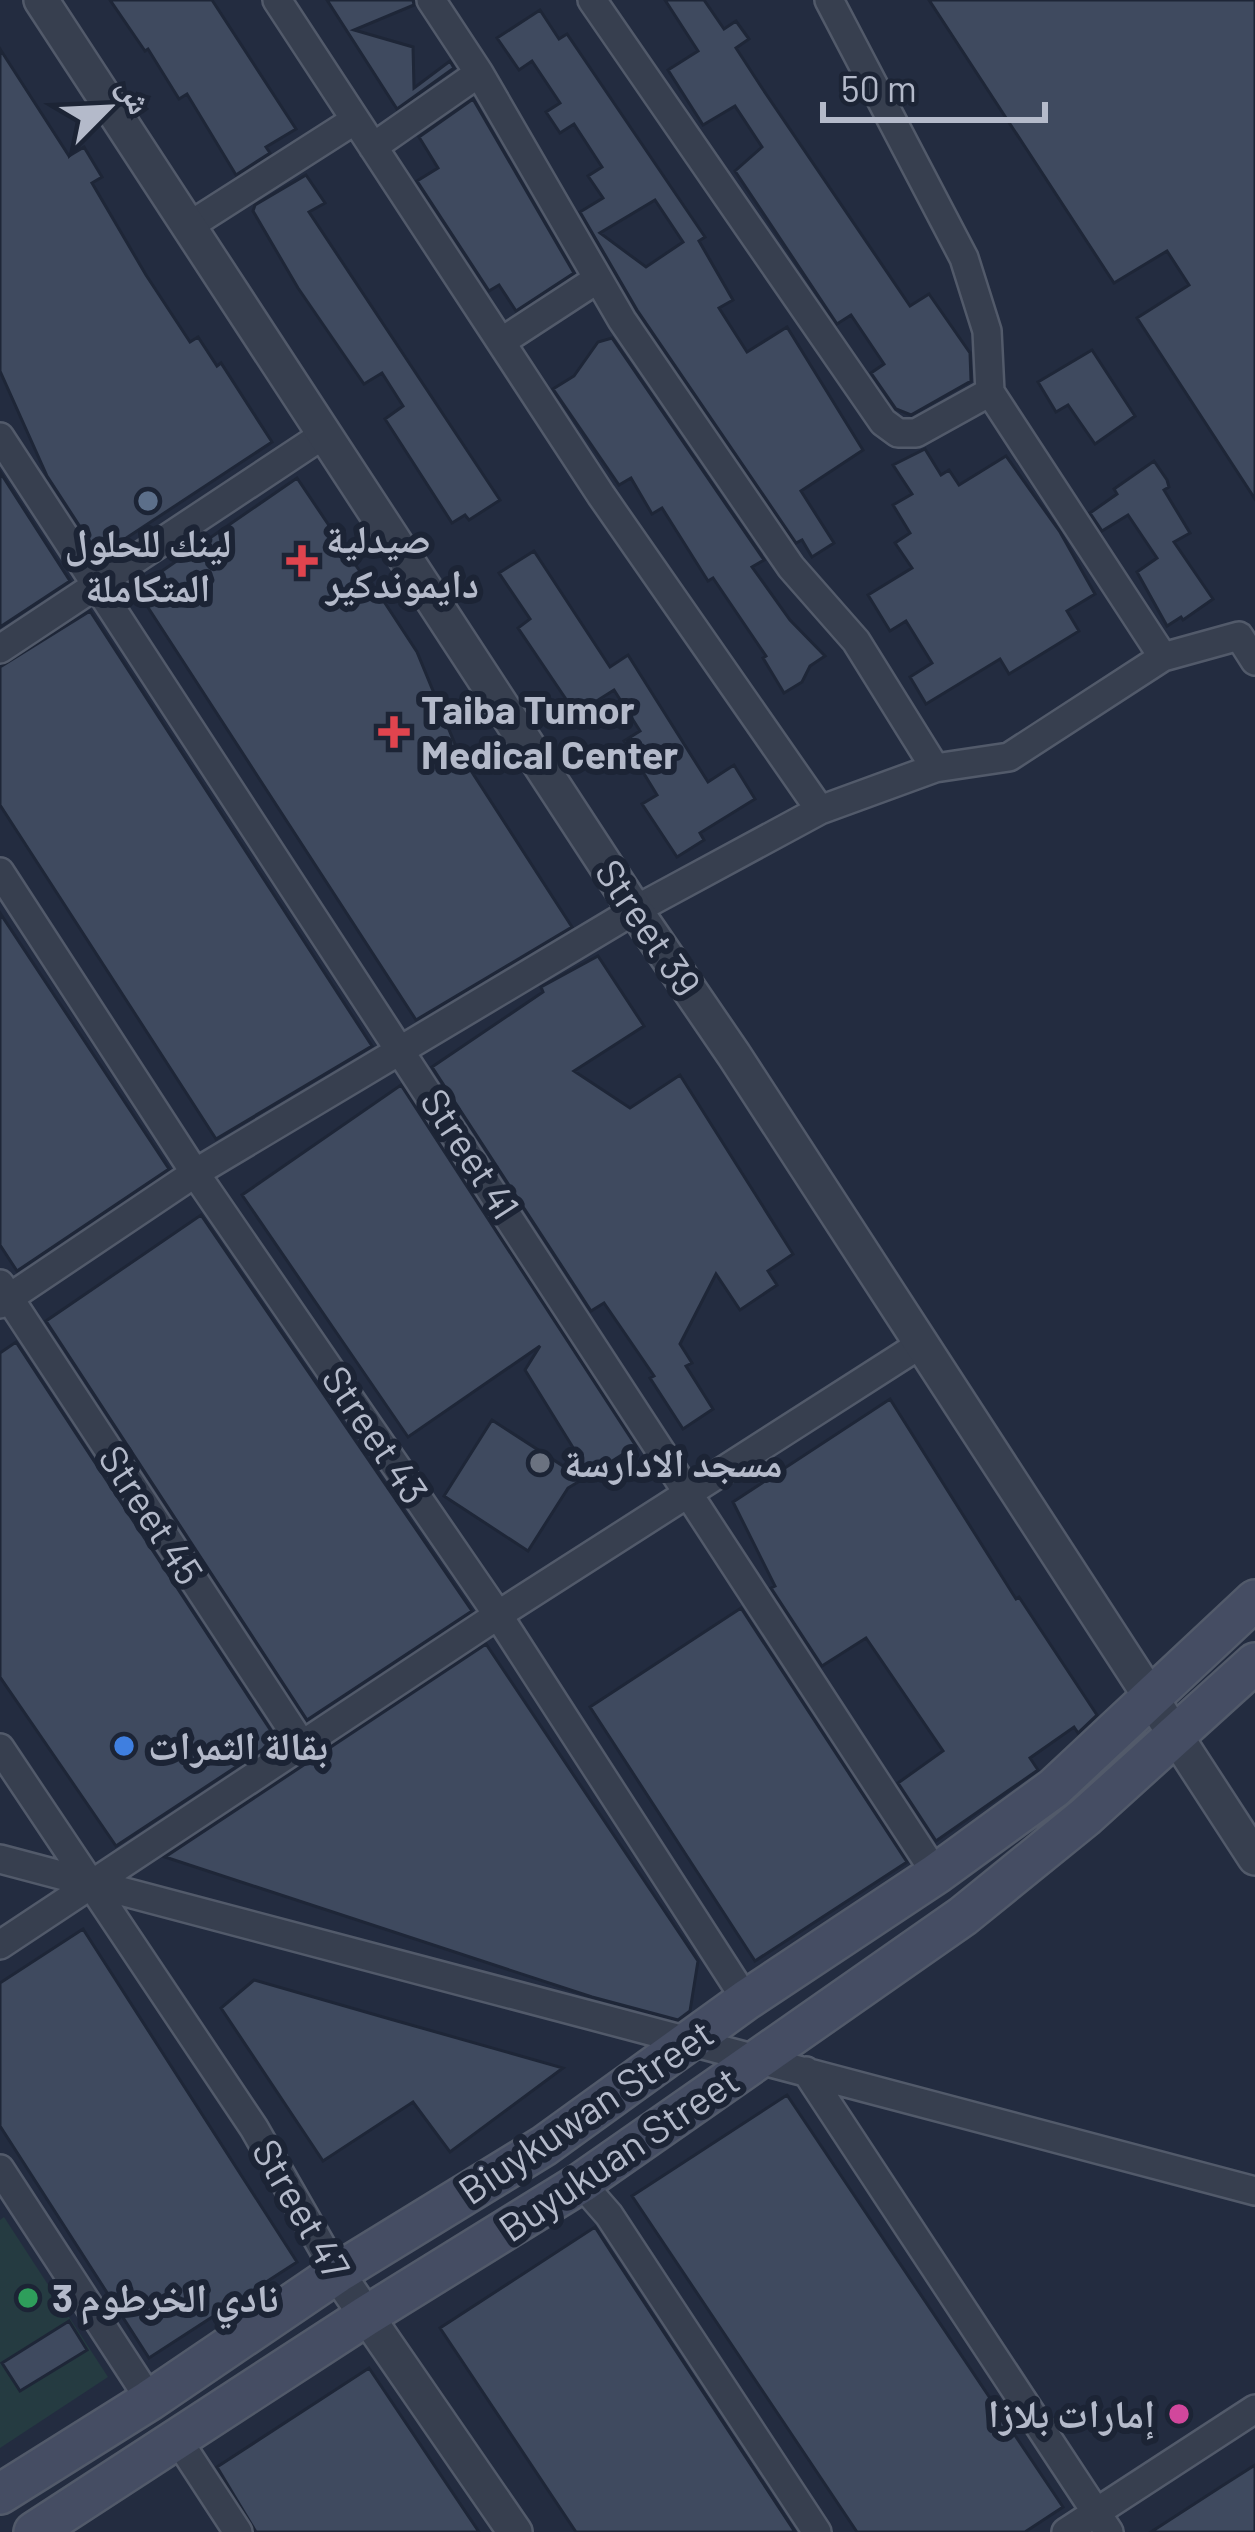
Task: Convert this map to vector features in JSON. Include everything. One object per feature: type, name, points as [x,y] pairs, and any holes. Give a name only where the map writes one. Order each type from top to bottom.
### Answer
[{"type":"main road","name":"Biuykuwan Street","points":[[0,2494],[150,2400],[337,2273],[544,2146],[746,2000],[936,1874],[1054,1788],[1255,1600]]},
{"type":"main road","name":"Buyukuan Street","points":[[34,2532],[581,2183],[963,1916],[1049,1848],[1255,1663]]},
{"type":"street","name":"Street 39","points":[[41,0],[1255,1858]]},
{"type":"street","points":[[277,0],[601,495],[820,810]]},
{"type":"street","points":[[592,0],[884,422],[898,434],[916,433],[990,392]]},
{"type":"street","points":[[829,0],[964,258],[987,331],[990,392],[1163,657]]},
{"type":"street","points":[[444,4],[596,280],[791,567],[856,641],[935,767]]},
{"type":"street","points":[[373,147],[479,73]]},
{"type":"street","points":[[189,226],[355,120]]},
{"type":"street","points":[[501,342],[596,280]]},
{"type":"street","points":[[0,649],[326,433]]},
{"type":"street","name":"Street 41","points":[[0,436],[936,1874]]},
{"type":"street","points":[[3,1295],[195,1173],[634,910],[820,810],[935,767],[1010,757],[1163,657],[1247,631],[1255,661]]},
{"type":"street","name":"Street 43","points":[[0,872],[195,1173],[498,1615],[746,2000]]},
{"type":"street","name":"Street 45","points":[[3,1295],[302,1745]]},
{"type":"street","points":[[0,1945],[498,1615],[921,1344]]},
{"type":"street","name":"Street 47","points":[[0,1748],[254,2128],[337,2273],[515,2532]]},
{"type":"street","points":[[0,1858],[1255,2191]]},
{"type":"street","points":[[806,2072],[1102,2522]]},
{"type":"street","points":[[0,2170],[150,2400]]},
{"type":"street","points":[[581,2183],[610,2215],[817,2532]]},
{"type":"street","points":[[1066,2532],[1102,2522],[1255,2409]]},
{"type":"street","points":[[178,2440],[238,2532]]},
{"type":"green space","name":"نادي الخرطوم 3","points":[[4,2217],[108,2377],[0,2448],[0,2220]]},
{"type":"building","points":[[110,0],[212,0],[296,129],[266,147],[270,153],[236,175],[187,94],[179,99]]},
{"type":"building","points":[[327,0],[413,0],[414,5],[354,30],[413,47],[414,88],[450,61],[454,68],[397,109]]},
{"type":"building","points":[[665,0],[704,0],[724,29],[736,21],[749,39],[736,48],[762,88],[910,306],[929,294],[970,353],[971,381],[911,415],[896,409],[871,373],[884,364],[851,315],[837,324],[735,171],[762,147],[735,106],[703,125],[668,70],[698,51]]},
{"type":"building","points":[[929,0],[1255,0],[1255,499],[1137,318],[1189,285],[1167,251],[1114,283]]},
{"type":"building","points":[[540,10],[559,39],[567,34],[705,237],[699,241],[733,300],[719,308],[747,352],[787,327],[863,450],[801,491],[834,543],[812,557],[802,540],[796,543],[637,310],[580,212],[603,198],[588,176],[602,167],[574,124],[560,133],[546,112],[560,103],[532,61],[519,70],[497,38]],"holes":[[[655,200],[683,242],[646,267],[600,233]]]},
{"type":"building","points":[[0,49],[69,156],[84,147],[102,177],[92,183],[146,275],[190,342],[198,337],[217,366],[221,363],[272,442],[99,556],[47,476],[0,371]]},
{"type":"building","points":[[473,99],[574,273],[516,311],[499,285],[489,291],[417,181],[438,168],[419,137]]},
{"type":"building","points":[[306,175],[325,203],[309,212],[500,500],[469,520],[465,515],[452,523],[385,419],[403,406],[382,373],[364,384],[298,288],[253,211],[255,205]]},
{"type":"building","points":[[612,338],[764,560],[752,567],[790,620],[825,656],[810,666],[802,682],[784,693],[766,656],[713,578],[708,581],[662,508],[652,514],[631,478],[619,485],[553,389],[574,376],[598,342]]},
{"type":"building","points":[[1092,350],[1135,416],[1095,444],[1068,405],[1056,412],[1038,382]]},
{"type":"building","points":[[925,449],[941,475],[949,470],[959,485],[1006,456],[1060,532],[1095,594],[1067,611],[1079,631],[1009,674],[1000,659],[926,704],[910,677],[932,663],[906,621],[890,631],[868,595],[912,568],[895,543],[910,533],[893,505],[912,494],[893,465]]},
{"type":"building","points":[[1154,461],[1167,480],[1169,487],[1164,490],[1190,533],[1174,542],[1213,599],[1167,626],[1137,572],[1157,558],[1128,515],[1102,531],[1090,513]]},
{"type":"building","points":[[0,472],[70,581],[0,627]]},
{"type":"building","points":[[297,478],[417,652],[457,749],[572,927],[416,1020],[136,589]]},
{"type":"building","points":[[534,551],[610,667],[628,655],[708,782],[734,765],[755,799],[700,833],[704,840],[677,857],[642,804],[657,795],[624,741],[640,731],[614,690],[576,714],[518,628],[530,619],[499,573]]},
{"type":"building","points":[[90,611],[372,1046],[216,1139],[0,805],[0,667]]},
{"type":"building","points":[[0,913],[169,1169],[17,1271],[0,1245]]},
{"type":"building","points":[[598,956],[644,1026],[574,1071],[630,1108],[680,1075],[793,1254],[768,1271],[777,1285],[740,1310],[716,1274],[680,1344],[692,1363],[686,1366],[713,1409],[683,1429],[604,1303],[591,1311],[432,1067],[543,992],[541,987]]},
{"type":"building","points":[[401,1085],[636,1446],[590,1475],[525,1370],[540,1346],[408,1437],[242,1195]]},
{"type":"building","points":[[201,1215],[472,1611],[307,1720],[46,1321]]},
{"type":"building","points":[[16,1342],[277,1740],[116,1846],[0,1677],[0,1353]]},
{"type":"building","points":[[890,1399],[1016,1599],[1019,1597],[1097,1715],[1078,1733],[1074,1727],[1030,1758],[1038,1770],[936,1841],[898,1783],[943,1751],[866,1638],[822,1666],[771,1588],[775,1586],[733,1502]]},
{"type":"building","name":"مسجد الادارسة","points":[[492,1420],[583,1479],[568,1488],[528,1551],[444,1496]]},
{"type":"building","points":[[741,1608],[907,1862],[755,1961],[590,1707]]},
{"type":"building","points":[[486,1644],[698,1961],[690,2011],[678,2020],[592,1997],[165,1857]]},
{"type":"building","points":[[83,1929],[297,2262],[149,2358],[0,2126],[0,1983]]},
{"type":"building","points":[[254,1980],[563,2068],[450,2152],[413,2102],[323,2161],[221,2008]]},
{"type":"building","points":[[787,2095],[1063,2507],[1025,2532],[857,2532],[632,2196]]},
{"type":"building","points":[[595,2227],[795,2532],[576,2532],[440,2328]]},
{"type":"building","points":[[69,2321],[87,2350],[20,2391],[2,2363]]},
{"type":"building","points":[[369,2368],[479,2532],[256,2532],[217,2467]]},
{"type":"building","points":[[1255,2465],[1255,2532],[1151,2532],[1222,2486]]},
{"type":"place","name":"لينك للحلول المتكاملة","points":[[148,501]]},
{"type":"place","name":"صيدلية دايموندكير","points":[[302,561]]},
{"type":"place","name":"Taiba Tumor Medical Center","points":[[394,732]]},
{"type":"place","name":"مسجد الادارسة","points":[[540,1463]]},
{"type":"place","name":"بقالة الثمرات","points":[[124,1746]]},
{"type":"place","name":"نادي الخرطوم 3","points":[[28,2298]]},
{"type":"place","name":"إمارات بلازا","points":[[1179,2414]]}]
